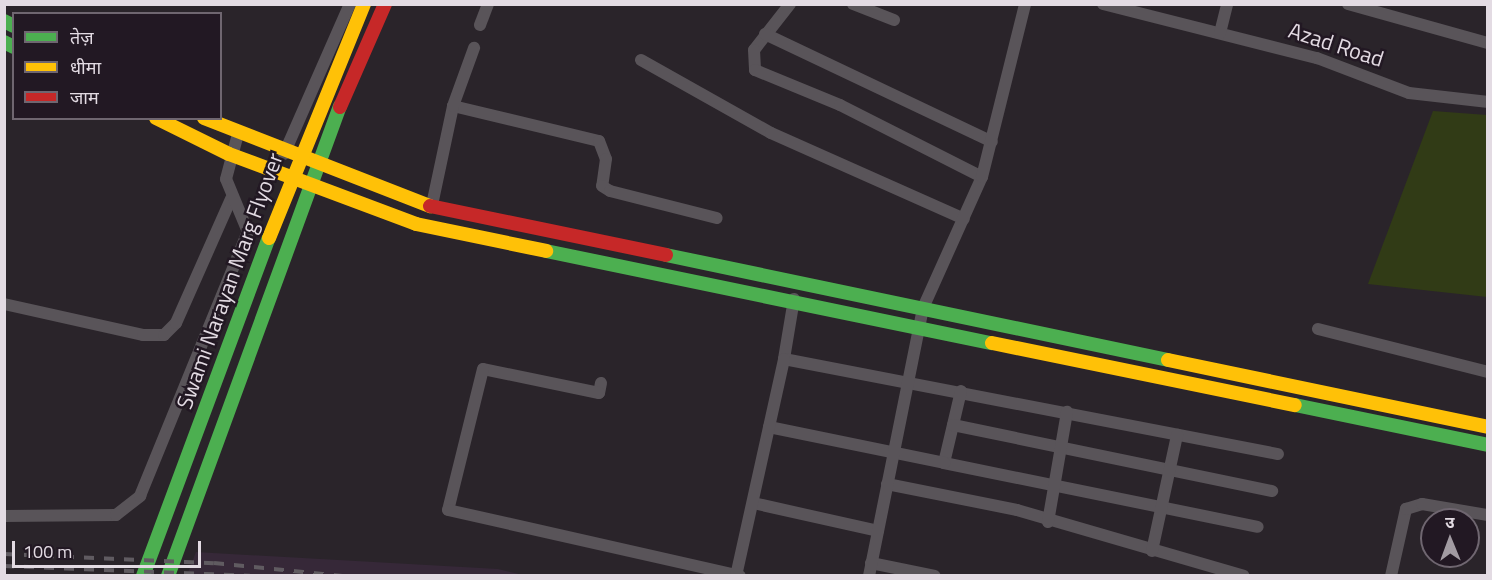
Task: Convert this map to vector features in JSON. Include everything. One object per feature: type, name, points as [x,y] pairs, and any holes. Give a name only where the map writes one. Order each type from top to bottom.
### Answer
[{"type":"street","points":[[284,154],[350,4]]},
{"type":"street","name":"Swami Narayan Marg Flyover","points":[[143,576],[312,124],[364,4]]},
{"type":"street","name":"Swami Narayan Marg Flyover","points":[[168,576],[330,131],[385,4]]},
{"type":"street","points":[[480,25],[488,4]]},
{"type":"street","points":[[790,4],[765,34],[750,58],[760,74],[840,105],[982,177]]},
{"type":"street","points":[[853,4],[894,20]]},
{"type":"street","points":[[935,576],[870,569],[918,326],[923,309],[982,177],[1025,4]]},
{"type":"street","name":"Azad Road","points":[[1103,4],[1317,57],[1410,93],[1488,102]]},
{"type":"street","points":[[1221,33],[1227,4]]},
{"type":"street","points":[[1348,4],[1488,43]]},
{"type":"street","points":[[765,34],[992,142]]},
{"type":"street","points":[[432,206],[453,106],[474,48]]},
{"type":"street","points":[[641,60],[771,133],[964,219]]},
{"type":"street","points":[[453,106],[599,141],[606,159],[602,186],[717,219]]},
{"type":"street","points":[[160,120],[229,154],[416,224],[794,299],[1488,445]]},
{"type":"street","points":[[208,120],[284,154],[432,206],[1488,427]]},
{"type":"street","points":[[4,516],[106,517],[134,504],[248,232],[231,198],[226,178],[229,154],[238,134]]},
{"type":"street","points":[[4,304],[143,336],[164,335],[176,323],[231,198]]},
{"type":"street","points":[[602,383],[599,393],[483,369],[448,510],[738,575],[784,359],[794,299]]},
{"type":"street","points":[[1318,329],[1488,372]]},
{"type":"street","points":[[784,359],[961,391],[1278,454]]},
{"type":"street","points":[[944,463],[961,391]]},
{"type":"street","points":[[1048,522],[1067,412]]},
{"type":"street","points":[[953,425],[1169,474],[1272,491]]},
{"type":"street","points":[[769,427],[1258,527]]},
{"type":"street","points":[[1152,551],[1177,435]]},
{"type":"street","points":[[887,484],[1008,508],[1048,522],[1244,576]]},
{"type":"street","points":[[753,503],[878,531]]},
{"type":"street","points":[[1391,576],[1406,508],[1422,504],[1488,515]]},
{"type":"shaded area","points":[[196,552],[498,569],[523,575],[187,575]]},
{"type":"green space","points":[[1433,111],[1487,115],[1487,297],[1368,284]]},
{"type":"railway","points":[[4,554],[214,563],[342,576]]},
{"type":"railway","points":[[4,566],[250,576]]},
{"type":"traffic: fast","points":[[4,21],[12,25]]},
{"type":"traffic: fast","points":[[4,42],[12,46]]},
{"type":"traffic: fast","points":[[168,576],[340,107]]},
{"type":"traffic: fast","points":[[143,576],[269,238]]},
{"type":"traffic: fast","points":[[546,251],[992,343]]},
{"type":"traffic: fast","points":[[666,255],[1168,360]]},
{"type":"traffic: fast","points":[[1295,405],[1488,445]]},
{"type":"traffic: slow","points":[[269,238],[364,4]]},
{"type":"traffic: slow","points":[[160,120],[229,154],[416,224],[546,251]]},
{"type":"traffic: slow","points":[[209,120],[430,206]]},
{"type":"traffic: slow","points":[[992,343],[1295,405]]},
{"type":"traffic: slow","points":[[1168,360],[1488,427]]},
{"type":"traffic: jam","points":[[340,107],[385,4]]},
{"type":"traffic: jam","points":[[430,206],[666,255]]}]
